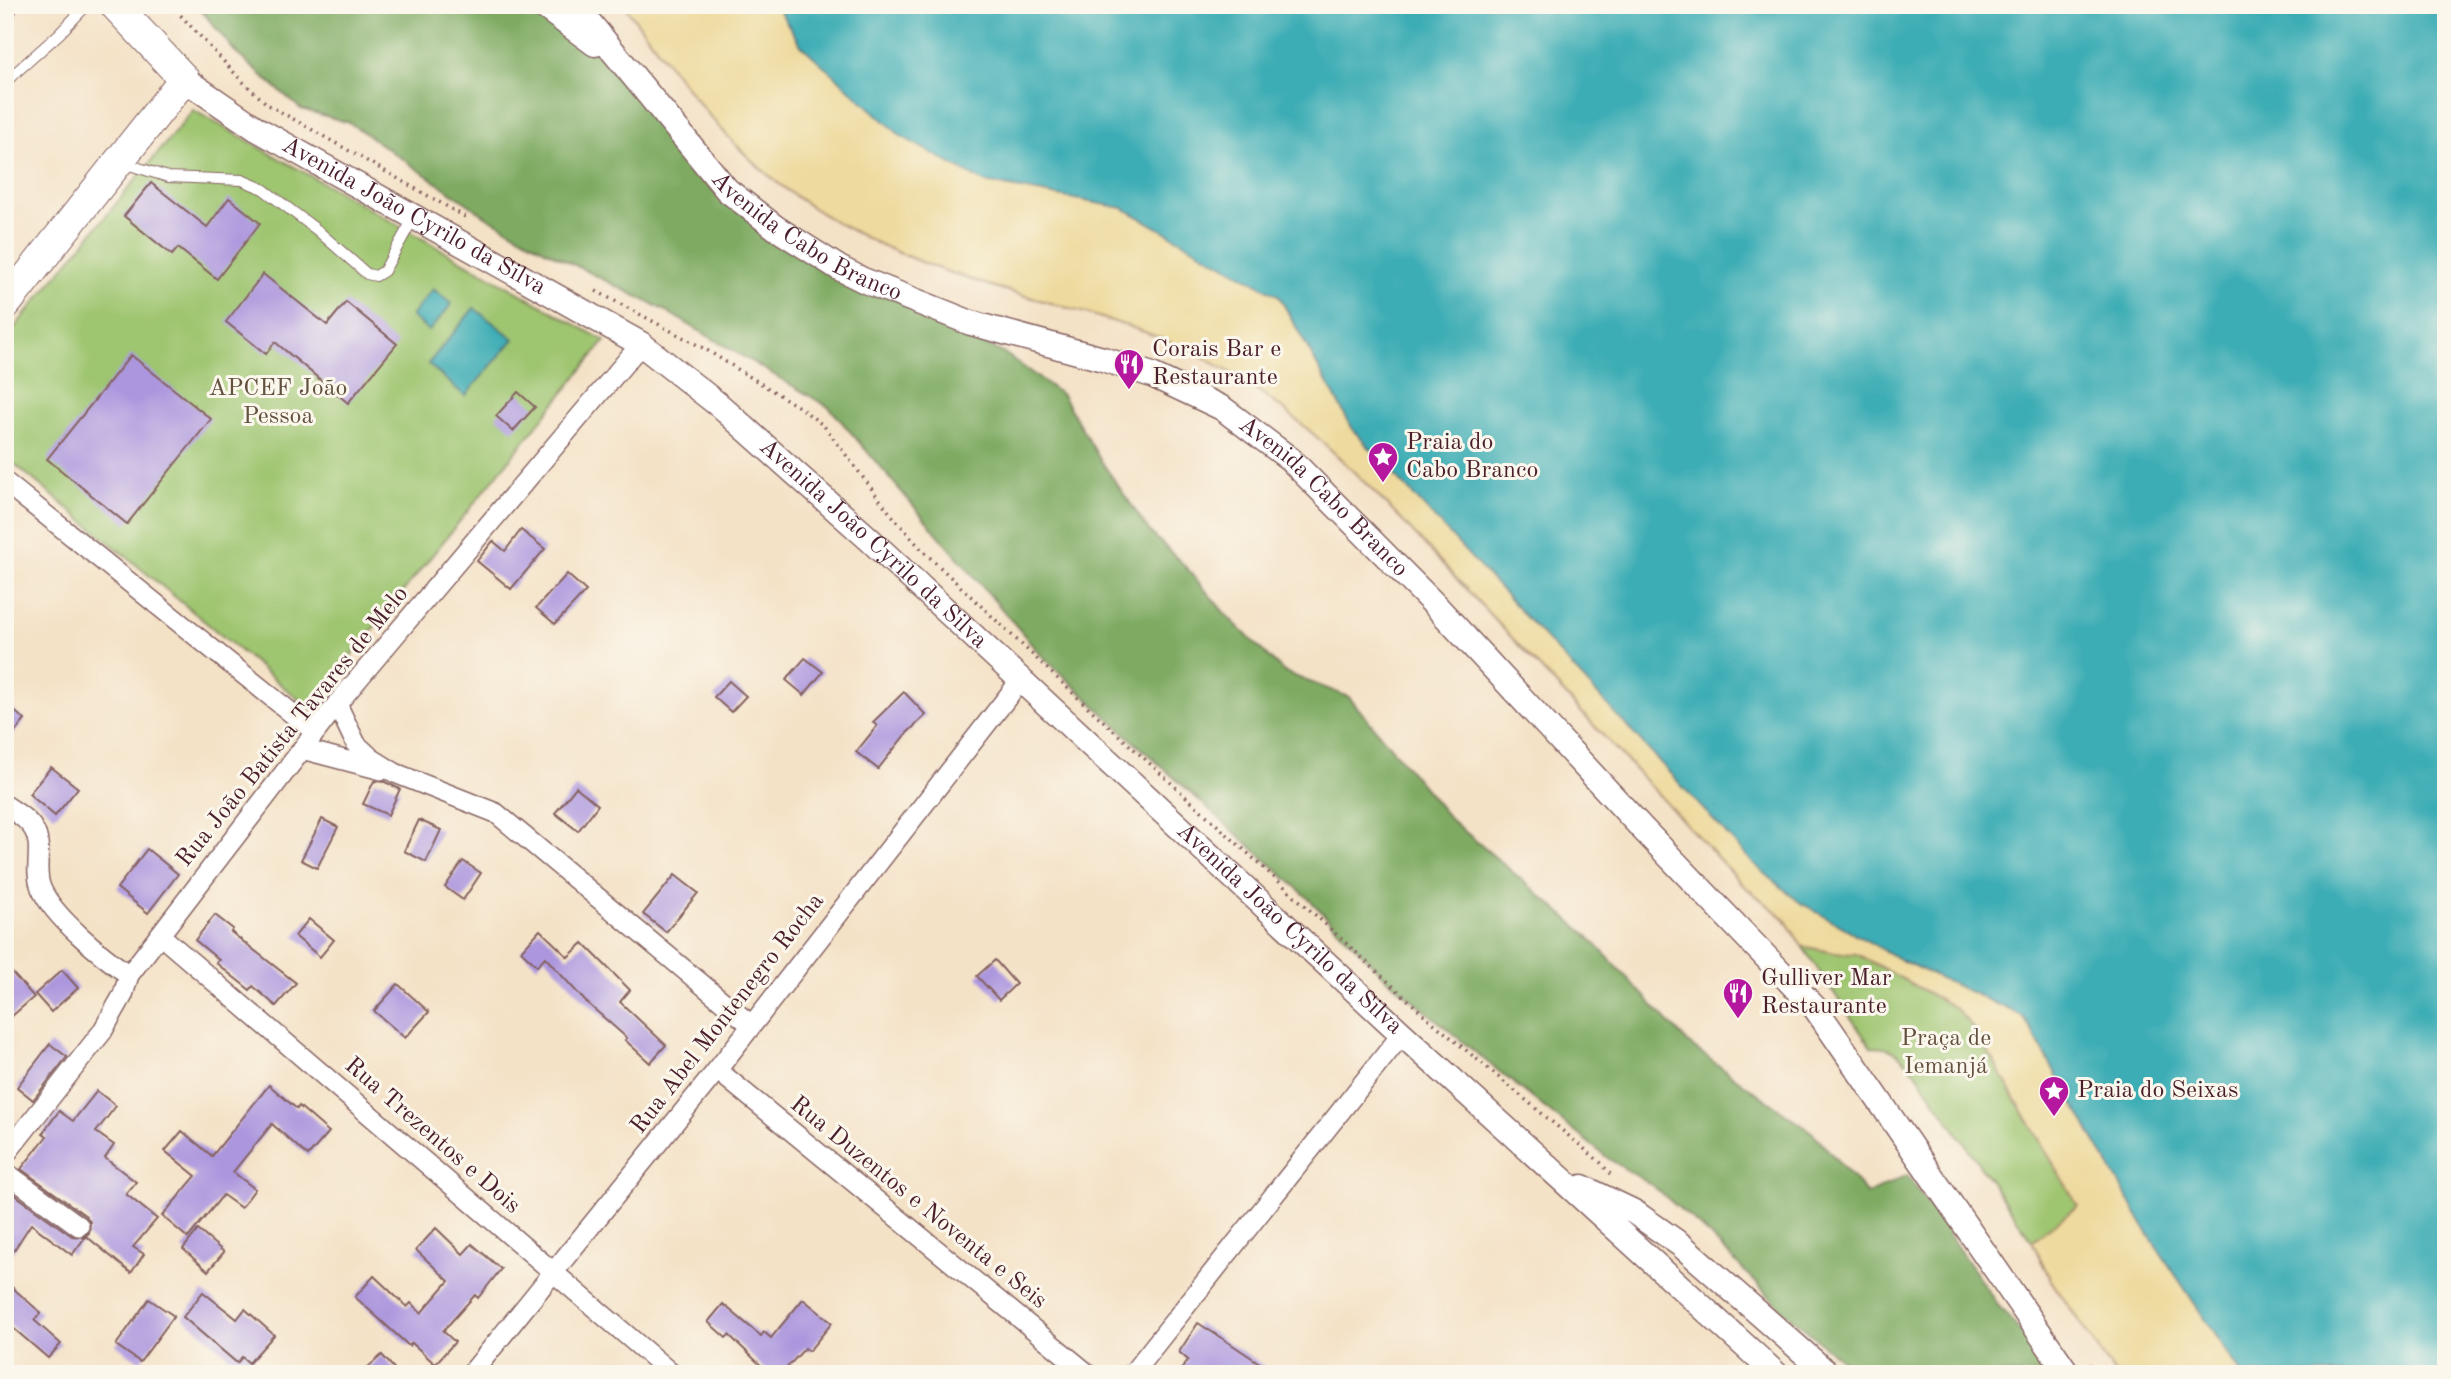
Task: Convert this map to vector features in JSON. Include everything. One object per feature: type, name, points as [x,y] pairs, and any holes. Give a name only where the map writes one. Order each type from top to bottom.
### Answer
[{"type":"main road","name":"Avenida João Cyrilo da Silva","points":[[114,5],[184,79]]},
{"type":"main road","points":[[5,305],[184,79]]},
{"type":"street","points":[[542,5],[630,73]]},
{"type":"street","name":"Avenida Cabo Branco","points":[[575,5],[727,190],[776,228],[839,268],[884,289],[971,323],[1152,375],[1222,408],[1290,459],[1382,550],[1641,827],[1816,1009],[2078,1368]]},
{"type":"street","name":"Avenida João Cyrilo da Silva","points":[[184,79],[257,128],[641,344],[693,383],[849,521],[1402,1034],[1776,1374]]},
{"type":"street","name":"Rua João Batista Tavares de Melo","points":[[5,1155],[102,1032],[123,995],[129,975],[315,732],[641,344]]},
{"type":"street","points":[[5,482],[315,732]]},
{"type":"street","name":"Rua Abel Montenegro Rocha","points":[[471,1374],[717,1070],[1020,681]]},
{"type":"street","points":[[337,704],[356,744],[371,758],[395,773]]},
{"type":"street","points":[[302,749],[395,773],[496,813],[751,1025]]},
{"type":"street","points":[[5,804],[34,830],[38,840],[36,874],[50,904],[74,929],[129,975]]},
{"type":"street","name":"Rua Trezentos e Dois","points":[[160,935],[673,1374]]},
{"type":"street","points":[[1132,1374],[1402,1034]]},
{"type":"street","name":"Rua Duzentos e Noventa e Seis","points":[[717,1070],[1088,1374]]},
{"type":"street","points":[[5,1172],[79,1226]]},
{"type":"street","name":"Avenida João Cyrilo da Silva","points":[[1562,1178],[1647,1220],[1681,1245],[1828,1374]]},
{"type":"lane","points":[[5,21],[14,5]]},
{"type":"lane","points":[[5,82],[87,5]]},
{"type":"lane","points":[[119,162],[168,177],[242,180],[263,189],[317,230],[367,274],[376,276],[384,271],[414,217]]},
{"type":"path","points":[[2078,1368],[2096,1374]]},
{"type":"green space","points":[[197,5],[508,5],[546,19],[610,60],[703,182],[772,237],[1007,355],[1062,395],[1101,461],[1150,532],[1184,565],[1228,617],[1284,672],[1349,697],[1450,819],[1586,934],[1690,1045],[1813,1133],[1867,1194],[1907,1175],[1997,1304],[2056,1374],[1858,1374],[1786,1313],[1702,1228],[1653,1186],[1609,1159],[1384,976],[1306,896],[1041,655],[830,408],[664,310],[547,251],[487,217],[350,123],[301,109],[237,54]]},
{"type":"green space","name":"APCEF João Pessoa","points":[[193,110],[605,341],[309,708],[5,456],[5,339]]},
{"type":"green space","name":"Praça de Iemanjá","points":[[1802,946],[1857,954],[1954,1007],[1975,1030],[2078,1206],[2032,1241],[1914,1070],[1896,1053],[1886,1048],[1871,1047]]},
{"type":"sand","name":"Praia do Cabo Branco","points":[[624,5],[776,5],[801,45],[984,182],[1123,208],[1279,296],[1354,431],[1798,901],[1901,960],[2023,1016],[2149,1235],[2242,1374],[2115,1374],[2050,1279],[2032,1241],[2078,1206],[1975,1029],[1954,1007],[1857,954],[1802,946],[1784,918],[1743,885],[1384,502],[1292,416],[1226,370],[1166,340],[916,260],[833,220],[783,187],[722,131]]},
{"type":"water","points":[[776,5],[2446,5],[2446,1374],[2242,1374],[2149,1235],[2023,1016],[1901,960],[1798,901],[1754,864],[1354,431],[1279,296],[1123,208],[984,182],[901,136],[801,45]]},
{"type":"water","points":[[433,289],[452,304],[429,331],[411,316]]},
{"type":"water","points":[[474,308],[514,339],[465,396],[428,364]]},
{"type":"building","points":[[151,183],[207,227],[229,198],[260,223],[217,279],[178,248],[172,255],[124,216]]},
{"type":"building","points":[[263,274],[327,325],[346,302],[397,344],[348,403],[275,342],[266,354],[226,322]]},
{"type":"building","points":[[131,355],[211,419],[127,524],[47,459]]},
{"type":"building","points":[[518,392],[535,407],[513,431],[496,416]]},
{"type":"building","points":[[521,530],[545,549],[511,589],[477,561],[493,541],[505,551]]},
{"type":"building","points":[[567,574],[586,591],[555,624],[536,608]]},
{"type":"building","points":[[805,658],[823,672],[804,695],[786,680]]},
{"type":"building","points":[[729,681],[746,696],[731,712],[714,697]]},
{"type":"building","points":[[904,692],[926,715],[905,735],[878,769],[856,752],[877,726],[873,722]]},
{"type":"building","points":[[5,703],[25,720],[5,744]]},
{"type":"building","points":[[51,767],[78,788],[55,816],[29,794]]},
{"type":"building","points":[[374,781],[385,782],[400,789],[388,815],[363,804]]},
{"type":"building","points":[[576,787],[598,805],[578,831],[555,813]]},
{"type":"building","points":[[322,819],[338,827],[317,868],[301,860]]},
{"type":"building","points":[[419,820],[441,830],[426,862],[404,851]]},
{"type":"building","points":[[147,849],[178,874],[148,913],[117,888]]},
{"type":"building","points":[[463,861],[481,873],[463,900],[445,887]]},
{"type":"building","points":[[675,875],[698,893],[666,932],[643,914]]},
{"type":"building","points":[[215,915],[233,929],[231,932],[296,983],[276,1006],[253,986],[250,990],[216,963],[219,960],[195,940]]},
{"type":"building","points":[[309,919],[334,940],[320,957],[295,936]]},
{"type":"building","points":[[540,930],[568,957],[583,943],[630,990],[620,1002],[666,1045],[650,1063],[625,1040],[627,1038],[585,1001],[545,957],[537,966],[521,951]]},
{"type":"building","points":[[995,960],[1016,984],[999,1000],[977,976]]},
{"type":"building","points":[[5,965],[34,997],[5,1022]]},
{"type":"building","points":[[62,970],[78,988],[51,1012],[35,994]]},
{"type":"building","points":[[398,984],[429,1012],[405,1038],[374,1011]]},
{"type":"building","points":[[50,1044],[67,1057],[33,1100],[17,1087]]},
{"type":"building","points":[[269,1085],[329,1132],[308,1156],[272,1124],[233,1172],[255,1189],[241,1208],[223,1195],[188,1238],[162,1216],[196,1176],[165,1151],[182,1131],[212,1156]]},
{"type":"building","points":[[97,1091],[116,1106],[96,1132],[114,1145],[105,1158],[136,1182],[126,1194],[157,1219],[133,1247],[144,1254],[131,1273],[86,1236],[72,1255],[31,1224],[5,1264],[7,1189],[72,1236],[83,1237],[89,1233],[90,1222],[86,1216],[21,1169],[47,1136],[43,1133],[59,1111],[73,1121]]},
{"type":"building","points":[[436,1228],[463,1254],[472,1244],[501,1269],[478,1298],[475,1295],[443,1331],[455,1342],[435,1364],[412,1343],[409,1346],[355,1297],[374,1276],[407,1307],[411,1303],[421,1313],[449,1281],[416,1250]]},
{"type":"building","points":[[198,1230],[224,1252],[208,1271],[183,1249]]},
{"type":"building","points":[[5,1281],[41,1313],[34,1320],[61,1344],[48,1358],[5,1321]]},
{"type":"building","points":[[203,1292],[237,1319],[245,1309],[274,1335],[249,1363],[242,1357],[237,1363],[183,1317]]},
{"type":"building","points":[[149,1299],[174,1316],[140,1362],[116,1345]]},
{"type":"building","points":[[803,1299],[832,1323],[809,1351],[805,1348],[781,1374],[770,1374],[729,1335],[726,1338],[708,1322],[723,1304],[761,1336],[764,1332],[771,1338]]},
{"type":"building","points":[[1198,1323],[1276,1374],[1178,1374],[1188,1360],[1179,1352]]},
{"type":"building","points":[[382,1355],[399,1374],[360,1374]]},
{"type":"place","name":"Corais Bar e Restaurante","points":[[1129,391]]},
{"type":"place","name":"Praia do Cabo Branco","points":[[1383,484]]},
{"type":"place","name":"Gulliver Mar Restaurante","points":[[1738,1020]]},
{"type":"place","name":"Praia do Seixas","points":[[2054,1118]]}]
